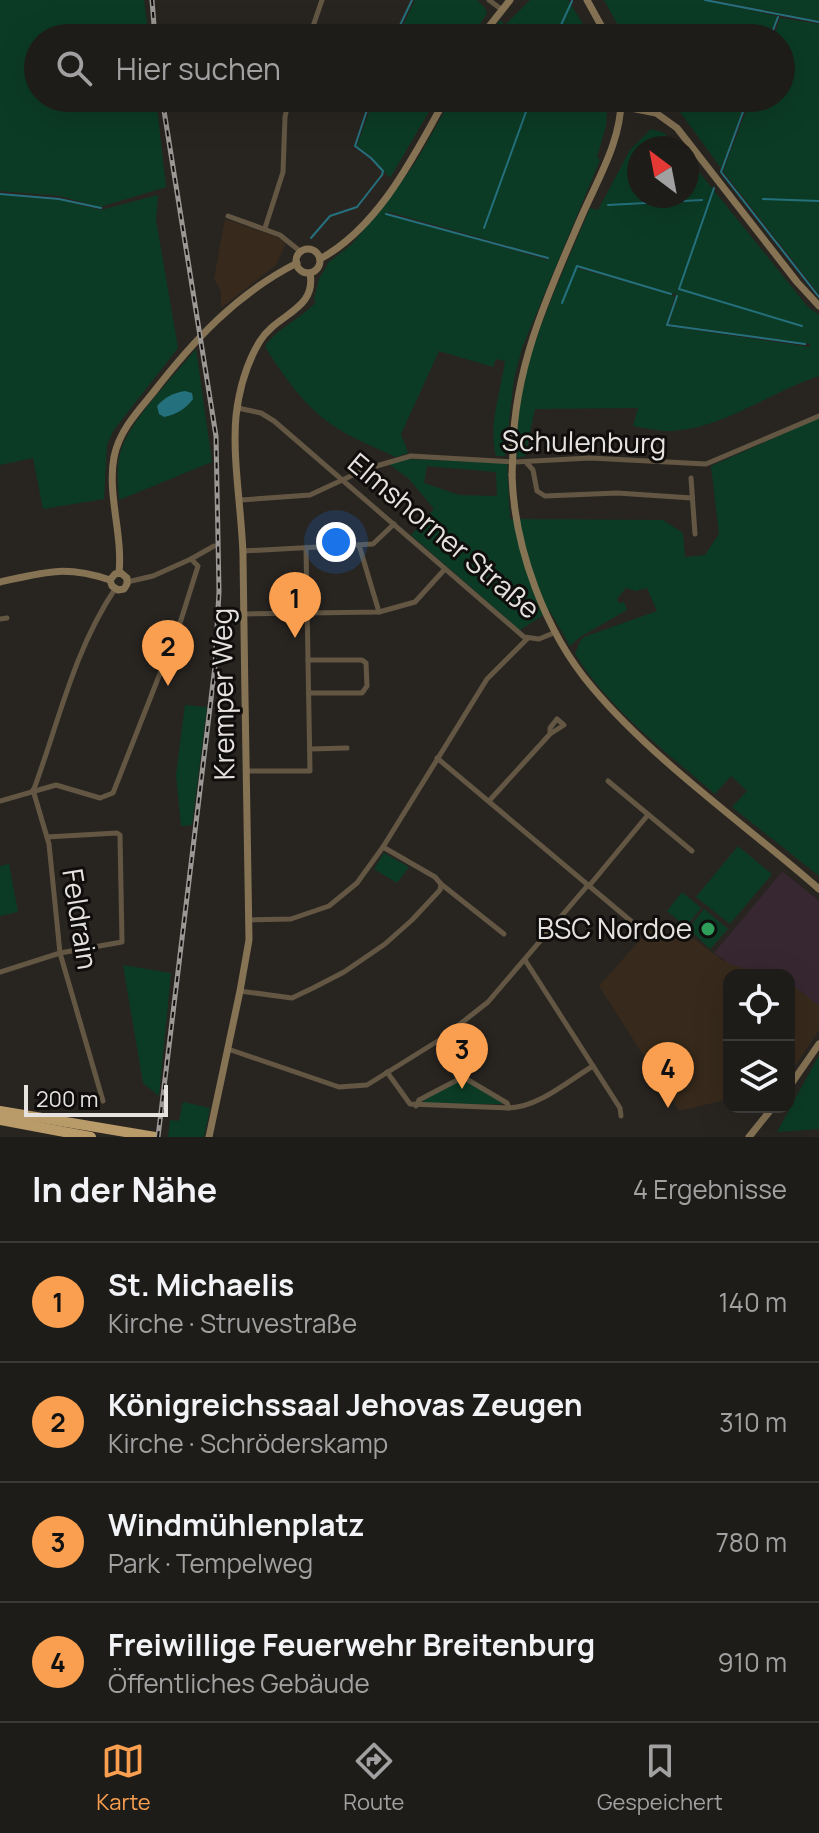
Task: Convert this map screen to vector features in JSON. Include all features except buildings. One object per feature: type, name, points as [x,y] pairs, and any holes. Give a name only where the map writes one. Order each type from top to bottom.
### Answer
[{"type":"highway","points":[[0,1111],[155,1137]]},
{"type":"highway","points":[[0,1120],[91,1137]]},
{"type":"main road","points":[[490,24],[510,0]]},
{"type":"main road","points":[[587,0],[600,24]]},
{"type":"main road","points":[[297,263],[301,270],[310,273],[317,268],[320,259],[346,243],[387,194],[437,112]]},
{"type":"main road","points":[[556,631],[522,550],[516,523],[512,475],[515,409],[527,352],[610,152],[619,112]]},
{"type":"main road","points":[[653,112],[677,128],[819,306]]},
{"type":"main road","points":[[119,573],[120,540],[112,477],[114,454],[127,425],[209,325],[264,281],[297,263],[301,252],[312,250],[320,259]]},
{"type":"main road","name":"Kremper Weg","points":[[209,1137],[248,946],[243,551],[235,442],[238,408],[245,373],[258,344],[272,327],[306,299],[312,288],[310,273]]},
{"type":"main road","points":[[0,582],[67,570],[110,580],[115,589],[124,589],[127,582],[125,576],[119,573]]},
{"type":"main road","points":[[110,580],[119,573]]},
{"type":"main road","name":"Elmshorner Straße","points":[[556,631],[584,677],[619,717],[819,889]]},
{"type":"main road","points":[[795,1078],[819,1044]]},
{"type":"main road","points":[[749,1137],[768,1113]]},
{"type":"street","points":[[314,24],[322,0]]},
{"type":"street","points":[[489,0],[501,9]]},
{"type":"street","points":[[265,228],[283,172],[286,112]]},
{"type":"street","points":[[228,216],[288,239],[301,252]]},
{"type":"street","name":"Elmshorner Straße","points":[[238,408],[270,417],[527,639],[539,639],[556,631]]},
{"type":"street","name":"Schulenburg","points":[[241,500],[310,495],[342,478],[406,456],[525,462],[601,458],[706,464],[819,416]]},
{"type":"street","points":[[525,462],[533,470],[537,491],[545,496],[617,493],[692,498]]},
{"type":"street","points":[[691,478],[695,534]]},
{"type":"street","points":[[243,551],[375,544],[394,524]]},
{"type":"street","points":[[359,545],[379,612]]},
{"type":"street","points":[[127,582],[153,576],[191,560],[214,546]]},
{"type":"street","points":[[247,771],[310,771],[306,548]]},
{"type":"street","points":[[0,801],[59,785],[100,798],[113,793],[194,585],[199,568],[191,560]]},
{"type":"street","points":[[243,614],[379,612],[415,602],[445,569]]},
{"type":"street","points":[[33,790],[79,654],[115,589]]},
{"type":"street","points":[[248,920],[291,919],[329,906],[357,883],[383,847],[487,679],[527,639]]},
{"type":"street","points":[[308,660],[362,660],[366,663],[367,686],[362,693],[309,693]]},
{"type":"street","points":[[489,801],[550,734]]},
{"type":"street","points":[[310,749],[347,748]]},
{"type":"street","points":[[437,758],[638,927]]},
{"type":"street","points":[[608,781],[692,851]]},
{"type":"street","name":"Feldrain","points":[[33,790],[47,837],[60,953],[103,1101]]},
{"type":"street","points":[[228,1049],[339,1087],[367,1085],[459,1026],[503,986],[647,816]]},
{"type":"street","points":[[0,972],[60,953],[122,942],[120,835],[47,837]]},
{"type":"street","points":[[383,847],[435,877],[504,934]]},
{"type":"street","points":[[240,991],[292,998],[344,972],[385,944],[412,920],[440,890],[441,884]]},
{"type":"street","points":[[525,960],[620,1108],[621,1116]]},
{"type":"street","points":[[387,1072],[405,1101],[416,1106],[522,1108],[593,1066]]},
{"type":"street","points":[[416,1106],[419,1100],[463,1077],[507,1103],[509,1108]]},
{"type":"shaded area","points":[[225,219],[286,243],[276,265],[221,308],[221,291],[214,279]]},
{"type":"shaded area","points":[[783,872],[819,901],[819,1006],[795,987],[795,969],[747,969],[730,964],[714,953]]},
{"type":"shaded area","points":[[648,931],[693,938],[722,960],[749,969],[723,969],[723,1100],[679,1111],[599,986]]},
{"type":"shaded area","points":[[795,987],[819,1006],[819,1030],[796,1065]]},
{"type":"green space","points":[[0,0],[144,0],[147,24],[24,24],[24,112],[158,112],[166,187],[100,207],[60,196],[0,191]]},
{"type":"green space","points":[[415,0],[477,0],[487,13],[480,24],[404,24]]},
{"type":"green space","points":[[530,0],[568,0],[583,24],[506,24]]},
{"type":"green space","points":[[604,0],[702,0],[777,16],[774,24],[617,24]]},
{"type":"green space","points":[[714,0],[819,0],[819,21]]},
{"type":"green space","points":[[780,18],[819,24],[819,294],[723,171],[746,112],[795,112],[795,24],[778,24]]},
{"type":"green space","points":[[369,112],[429,112],[390,178],[372,157],[357,146]]},
{"type":"green space","points":[[444,112],[607,112],[597,157],[600,160],[522,348],[514,379],[505,456],[496,456],[493,432],[505,361],[496,359],[493,367],[439,351],[401,434],[408,453],[396,457],[345,433],[320,416],[290,384],[265,347],[316,302],[319,279],[329,262],[352,244],[417,160]],"holes":[[[386,213],[548,257],[547,260]]]},
{"type":"green space","points":[[680,112],[742,112],[721,168]]},
{"type":"green space","points":[[651,129],[667,136],[644,136]]},
{"type":"green space","points":[[627,156],[627,208],[699,208],[699,172],[808,307],[819,315],[819,376],[724,418],[684,430],[664,431],[633,426],[638,408],[535,409],[525,456],[517,458],[515,431],[519,400],[539,332],[590,208],[598,210]],"holes":[[[577,266],[678,295],[669,324],[810,344],[810,347],[666,326],[675,296],[577,268],[559,308]]]},
{"type":"green space","points":[[0,195],[59,200],[101,210],[158,195],[156,220],[178,348],[113,431],[107,445],[104,499],[43,509],[33,458],[0,465]]},
{"type":"green space","points":[[196,349],[212,462],[119,500],[118,462],[126,438],[144,411]]},
{"type":"green space","points":[[819,418],[819,876],[732,807],[747,791],[731,776],[715,794],[622,712],[575,654],[584,637],[657,611],[647,588],[636,591],[626,588],[617,599],[619,603],[624,602],[627,610],[580,637],[570,646],[550,611],[520,630],[411,535],[434,509],[409,479],[389,464],[405,459],[507,463],[510,519],[663,520],[683,533],[685,557],[705,555],[719,534],[711,466]],"holes":[[[427,466],[496,472],[497,496],[459,495],[424,483]]]},
{"type":"green space","points":[[185,705],[207,707],[192,825],[181,826],[176,775]]},
{"type":"green space","points":[[738,846],[772,874],[730,924],[696,897]]},
{"type":"green space","points":[[384,853],[409,867],[397,883],[374,869]]},
{"type":"green space","points":[[9,864],[18,912],[0,916],[0,866]]},
{"type":"green space","points":[[682,892],[701,908],[686,927],[667,911]]},
{"type":"green space","name":"BSC Nordoe","points":[[704,909],[728,929],[710,949],[692,932],[690,936],[683,935]]},
{"type":"green space","points":[[123,965],[171,973],[159,1096],[143,1083]]},
{"type":"green space","points":[[819,1055],[819,1129],[777,1132],[787,1113],[795,1113],[795,1099]]},
{"type":"green space","points":[[462,1079],[502,1104],[424,1104],[423,1101]]},
{"type":"green space","points":[[183,1102],[210,1108],[204,1137],[168,1137],[170,1120],[179,1121]]},
{"type":"water","points":[[185,391],[192,393],[193,399],[187,406],[168,416],[159,414],[157,406],[163,400]]},
{"type":"waterway","points":[[401,24],[412,0]]},
{"type":"waterway","points":[[705,0],[819,22]]},
{"type":"waterway","points":[[561,24],[572,1]]},
{"type":"waterway","points":[[775,24],[778,17]]},
{"type":"waterway","points":[[311,238],[330,216],[357,207],[382,175],[383,171],[371,158],[355,146],[366,112]]},
{"type":"waterway","points":[[484,228],[526,112]]},
{"type":"waterway","points":[[743,112],[721,172],[819,297]]},
{"type":"waterway","points":[[714,188],[679,289],[802,326]]},
{"type":"waterway","points":[[0,194],[59,199],[101,208]]},
{"type":"waterway","points":[[763,199],[819,201]]},
{"type":"waterway","points":[[608,205],[702,200]]},
{"type":"waterway","points":[[386,214],[548,258]]},
{"type":"waterway","points":[[562,303],[577,266],[671,294]]},
{"type":"waterway","points":[[677,296],[667,325],[805,344]]},
{"type":"railway","points":[[152,0],[154,24]]},
{"type":"railway","points":[[158,1137],[215,666],[219,591],[216,436],[164,112]]},
{"type":"place","name":"St. Michaelis","points":[[295,638]]},
{"type":"place","name":"Königreichssaal Jehovas Zeugen","points":[[168,686]]},
{"type":"place","name":"BSC Nordoe","points":[[708,929]]},
{"type":"place","name":"Windmühlenplatz","points":[[462,1089]]},
{"type":"place","name":"Freiwillige Feuerwehr Breitenburg","points":[[668,1108]]}]
